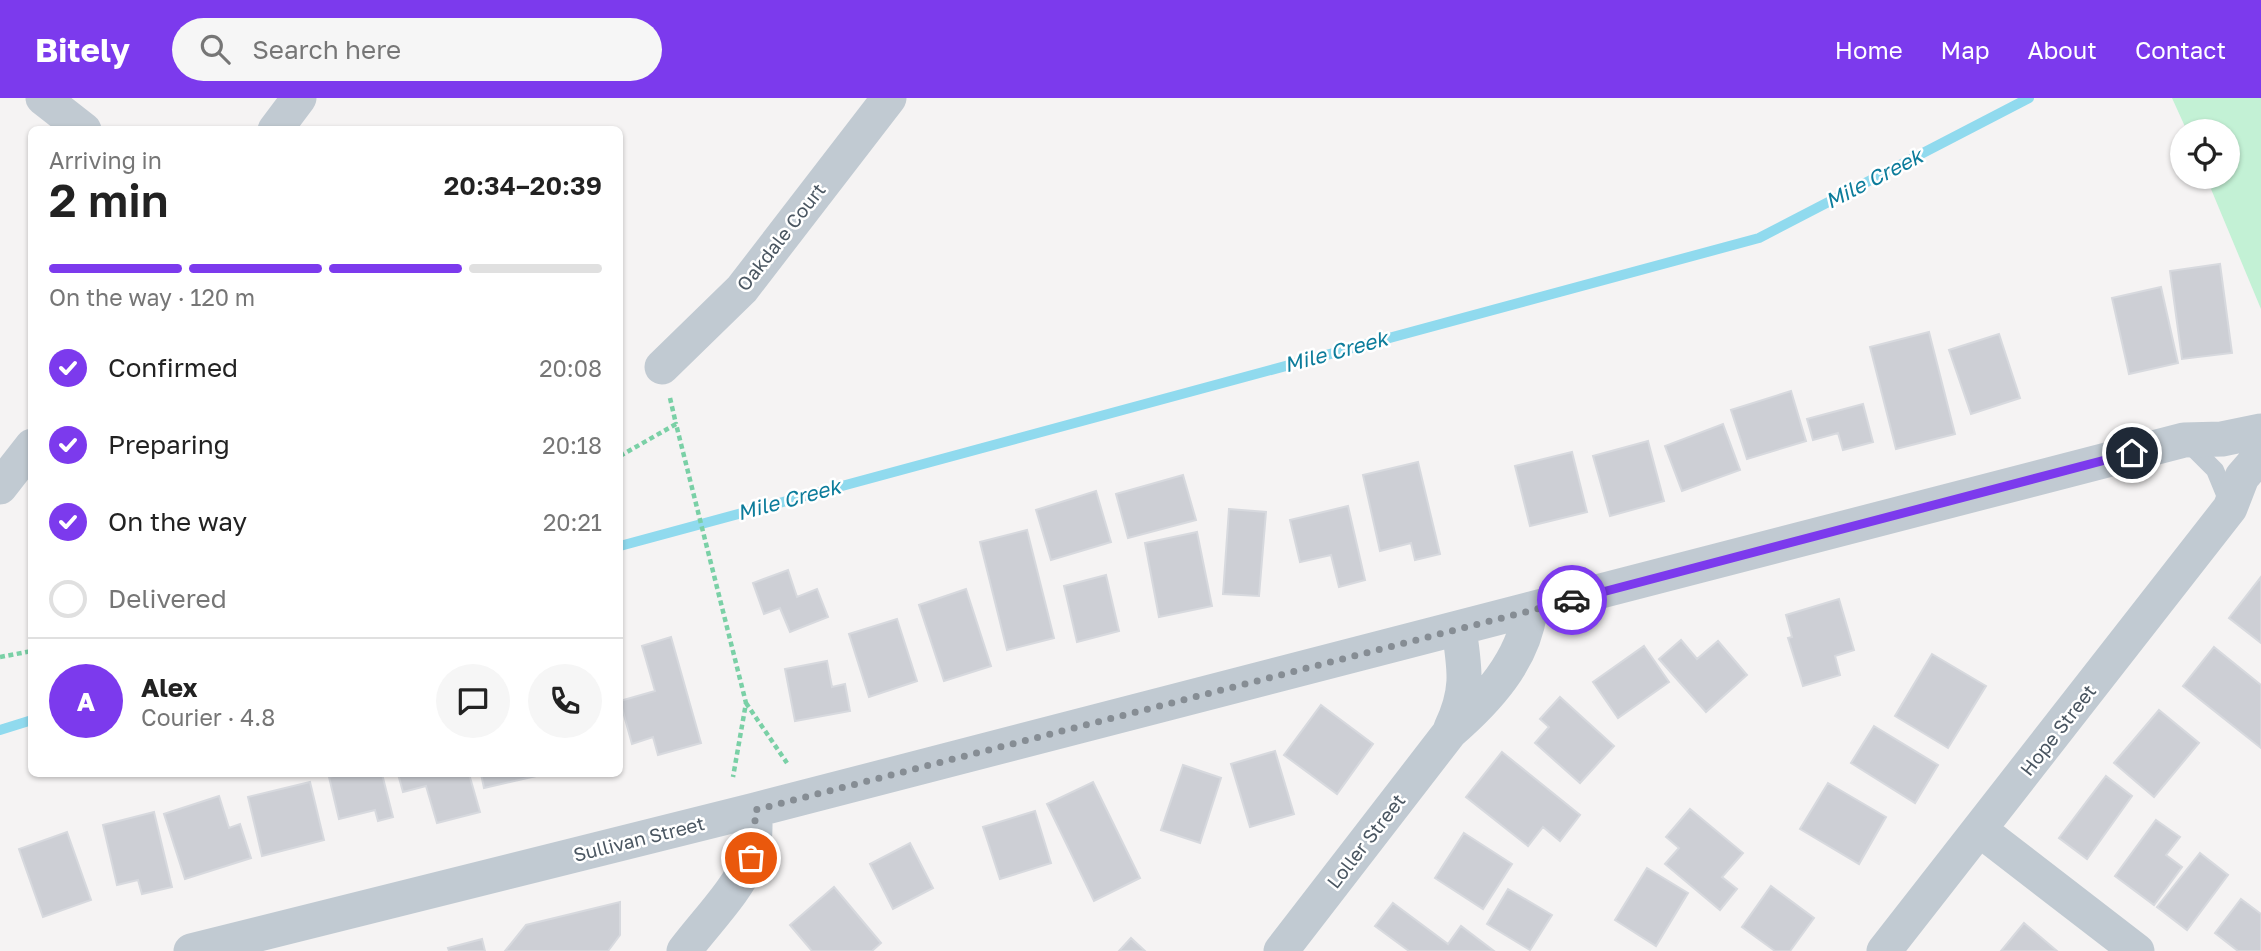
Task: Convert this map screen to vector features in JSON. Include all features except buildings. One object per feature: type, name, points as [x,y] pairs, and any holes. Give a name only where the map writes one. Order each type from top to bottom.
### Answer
[{"type":"street","points":[[43,98],[79,126]]},
{"type":"street","points":[[278,126],[299,98]]},
{"type":"street","name":"Oakdale Court","points":[[662,367],[742,289],[889,98]]},
{"type":"street","name":"Sullivan Street","points":[[2184,440],[2218,420],[2261,410]]},
{"type":"street","name":"Sullivan Street","points":[[191,951],[755,810],[2184,440],[2222,439],[2261,431]]},
{"type":"street","points":[[0,486],[28,451]]},
{"type":"street","name":"Hope Street","points":[[2230,508],[2242,477],[2261,455]]},
{"type":"street","name":"Hope Street","points":[[1884,951],[2230,508],[2261,484]]},
{"type":"street","name":"Loller Street","points":[[1281,951],[1450,732],[1478,707],[1514,660],[1527,634],[1530,611]]},
{"type":"street","name":"Loller Street","points":[[1450,732],[1464,701],[1466,681],[1459,629]]},
{"type":"street","points":[[684,951],[743,874],[755,842],[755,810]]},
{"type":"street","points":[[1980,830],[2137,951]]},
{"type":"lane","points":[[2184,440],[2215,470],[2230,508]]},
{"type":"path","points":[[623,454],[676,424],[746,703],[787,763]]},
{"type":"path","points":[[0,657],[28,651]]},
{"type":"path","points":[[733,777],[746,703]]},
{"type":"green space","points":[[2172,98],[2261,98],[2261,309],[2211,189],[2240,189],[2240,119],[2182,119]]},
{"type":"waterway","name":"Mile Creek","points":[[623,545],[1759,238],[2029,98]]},
{"type":"waterway","name":"Mile Creek","points":[[0,730],[28,721]]},
{"type":"way so far","points":[[751,858],[755,842],[755,810],[1572,600]]},
{"type":"route","points":[[1572,600],[2132,453]]}]
